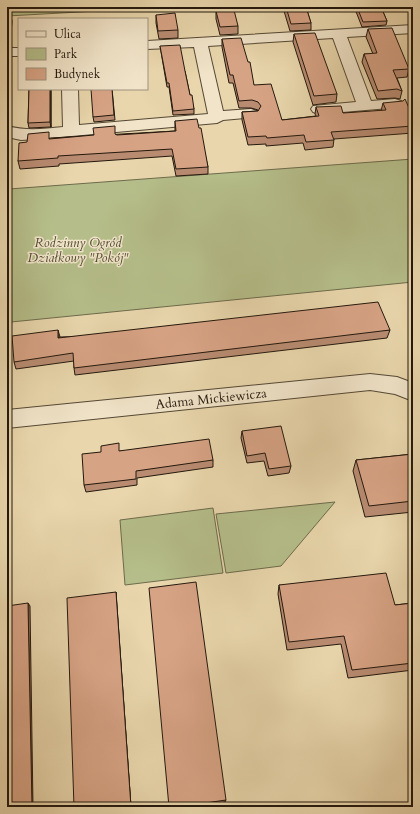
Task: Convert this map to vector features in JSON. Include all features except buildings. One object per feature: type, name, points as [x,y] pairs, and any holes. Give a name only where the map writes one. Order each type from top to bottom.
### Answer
[{"type":"street","points":[[148,45],[413,29]]},
{"type":"street","points":[[338,33],[365,106]]},
{"type":"street","points":[[200,42],[216,116]]},
{"type":"street","points":[[7,51],[11,53],[18,52]]},
{"type":"street","points":[[70,90],[70,131]]},
{"type":"street","points":[[319,109],[395,104]]},
{"type":"street","points":[[7,131],[18,134],[70,131],[217,118],[216,116],[250,114]]},
{"type":"street","name":"Adama Mickiewicza","points":[[7,419],[370,382],[397,386],[413,392]]},
{"type":"green space","points":[[7,7],[169,7],[7,16]]},
{"type":"green space","name":"Rodzinny Ogród Działkowy \"Pokój\"","points":[[413,159],[413,282],[11,322],[9,189]]},
{"type":"green space","points":[[335,502],[281,566],[226,573],[216,514]]},
{"type":"green space","points":[[213,508],[223,573],[125,585],[120,520]]}]
